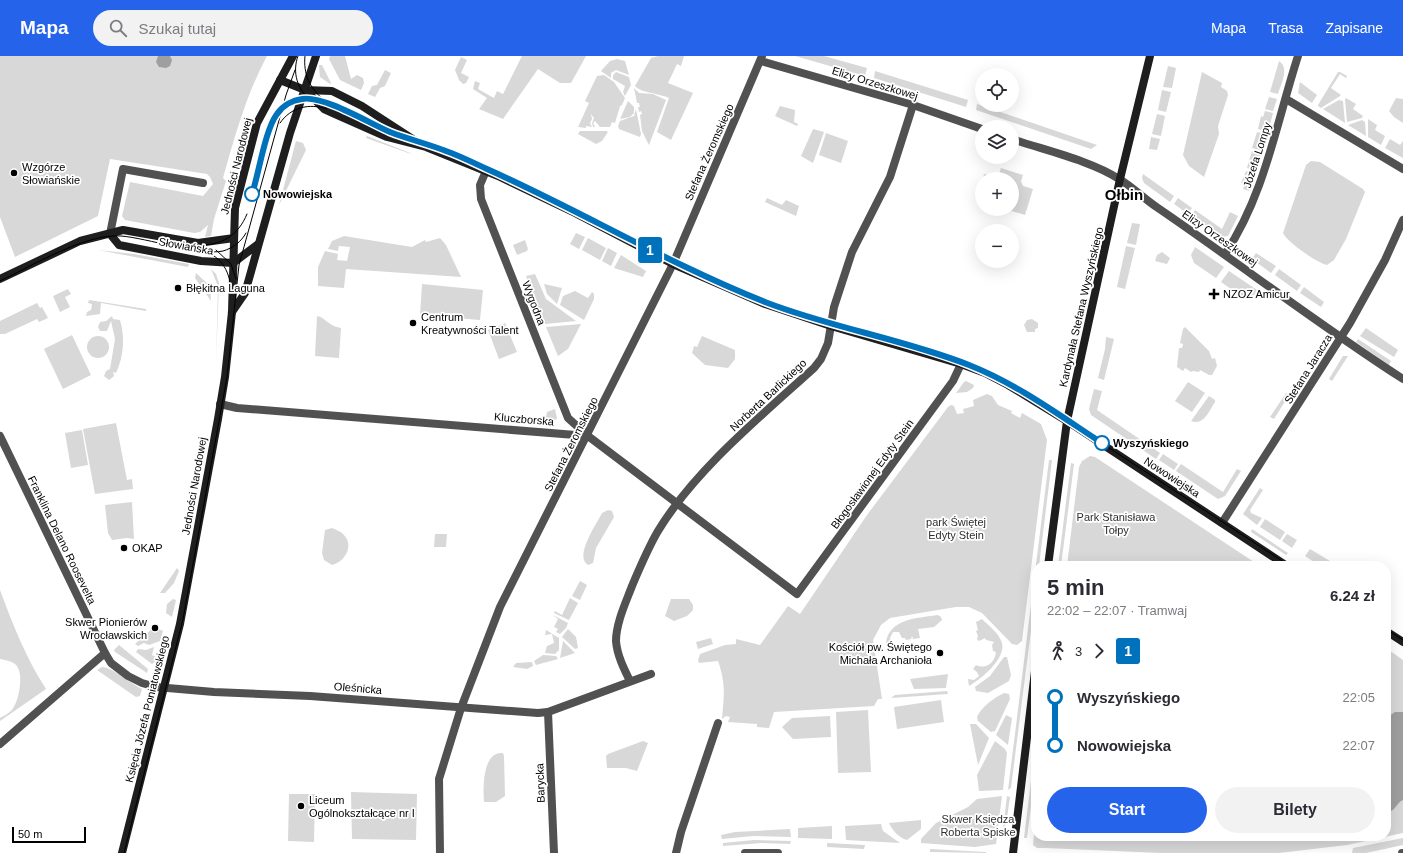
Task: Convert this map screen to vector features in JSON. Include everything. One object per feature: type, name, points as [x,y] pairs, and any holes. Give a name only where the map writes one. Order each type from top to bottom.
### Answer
[{"type":"street","name":"Jedności Narodowej","points":[[190,569],[225,377],[232,312],[235,208],[257,123],[292,56]]},
{"type":"street","name":"Jedności Narodowej","points":[[232,312],[245,293],[290,133],[316,56]]},
{"type":"street","name":"Kardynała Stefana Wyszyńskiego","points":[[1049,561],[1067,421],[1120,179],[1150,56]]},
{"type":"street","name":"Józefa Lompy","points":[[1225,254],[1243,227],[1259,189],[1286,99],[1295,57]]},
{"type":"street","name":"Elizy Orzeszkowej","points":[[761,58],[913,105],[975,127]]},
{"type":"street","name":"Stefana Żeromskiego","points":[[440,853],[439,779],[461,708],[500,607],[588,436],[673,264],[761,58]]},
{"type":"street","name":"Nowowiejska","points":[[280,80],[305,90],[332,91],[362,106],[426,147]]},
{"type":"street","name":"Nowowiejska","points":[[305,90],[324,109],[387,137],[426,147],[486,171],[575,213],[673,264],[765,304],[831,326],[961,364],[1008,385],[1067,421],[1279,561]]},
{"type":"street","points":[[1286,99],[1403,169]]},
{"type":"street","name":"Norberta Barlickiego","points":[[630,681],[620,659],[616,641],[623,611],[645,555],[659,530],[678,503],[730,444],[814,368],[825,351],[835,303],[852,252],[890,177],[913,105]]},
{"type":"street","name":"Elizy Orzeszkowej","points":[[1019,141],[1075,160],[1120,179],[1148,202],[1403,379]]},
{"type":"street","points":[[110,234],[123,169],[203,183]]},
{"type":"street","name":"Wygodna","points":[[486,171],[480,185],[481,199],[568,418],[588,436]]},
{"type":"street","name":"Stefana Jaracza","points":[[1222,523],[1341,337],[1386,260],[1403,220]]},
{"type":"street","name":"Słowiańska","points":[[0,279],[80,241],[123,230],[200,244],[234,238]]},
{"type":"street","name":"Słowiańska","points":[[110,234],[119,245],[201,261],[233,263]]},
{"type":"street","points":[[233,263],[258,245]]},
{"type":"street","name":"Błogosławionej Edyty Stein","points":[[678,503],[797,594],[953,381],[961,364]]},
{"type":"street","name":"Kluczborska","points":[[220,404],[237,408],[588,436]]},
{"type":"street","name":"Franklina Delano Roosevelta","points":[[0,436],[111,663],[128,676],[147,685],[165,688]]},
{"type":"street","points":[[588,436],[678,503]]},
{"type":"street","name":"Księcia Józefa Poniatowskiego","points":[[122,853],[165,688],[190,569]]},
{"type":"street","points":[[1391,634],[1403,642]]},
{"type":"street","points":[[0,744],[105,653]]},
{"type":"street","name":"Oleśnicka","points":[[165,688],[214,692],[310,696],[538,713],[548,712],[651,674]]},
{"type":"street","points":[[1014,853],[1031,706]]},
{"type":"street","name":"Barycka","points":[[548,712],[554,853]]},
{"type":"street","points":[[676,853],[679,836],[718,723]]},
{"type":"street","points":[[745,853],[778,853]]},
{"type":"green space","points":[[0,56],[267,56],[247,101],[237,131],[223,178],[226,181],[214,219],[211,236],[205,237],[208,225],[200,232],[194,233],[125,220],[122,216],[130,182],[203,196],[213,184],[207,174],[110,159],[98,216],[15,257],[0,217]]},
{"type":"green space","points":[[330,56],[345,56],[351,79],[357,75],[363,78],[364,83],[361,90],[340,80],[329,59]]},
{"type":"green space","points":[[522,56],[586,56],[571,83],[560,83],[538,69],[503,119],[479,109],[487,98],[473,89],[475,81],[480,83],[478,89],[494,98],[497,91],[503,94]]},
{"type":"green space","points":[[658,56],[684,56],[681,66],[677,64],[668,83],[693,93],[671,140],[657,132],[669,98],[645,92],[635,86],[651,58]]},
{"type":"green space","points":[[795,56],[824,56],[867,68],[865,76]]},
{"type":"green space","points":[[461,57],[467,60],[461,73],[469,77],[466,83],[463,84],[459,80],[455,70]]},
{"type":"green space","points":[[617,59],[625,61],[629,75],[616,70],[611,73],[611,78],[601,71],[610,61]]},
{"type":"green space","points":[[1279,61],[1284,68],[1284,76],[1278,94],[1270,92]]},
{"type":"green space","points":[[319,65],[322,65],[331,83],[330,84],[320,77]]},
{"type":"green space","points":[[1168,66],[1176,68],[1172,88],[1163,87]]},
{"type":"green space","points":[[385,70],[391,73],[385,86],[380,88],[375,97],[368,94],[372,86],[377,85]]},
{"type":"green space","points":[[875,71],[968,100],[966,107],[874,78]]},
{"type":"green space","points":[[616,72],[629,77],[631,85],[625,96],[623,92],[625,86],[613,79],[613,75]]},
{"type":"green space","points":[[1202,72],[1222,83],[1221,87],[1227,91],[1228,95],[1218,126],[1219,134],[1204,177],[1189,166],[1183,155]]},
{"type":"green space","points":[[1338,72],[1347,76],[1346,78],[1340,74],[1331,88],[1341,95],[1321,108],[1318,105]]},
{"type":"green space","points":[[604,75],[614,82],[625,98],[620,106],[615,123],[612,122],[610,127],[600,127],[595,121],[593,123],[595,127],[593,127],[592,123],[594,118],[591,114],[592,119],[590,123],[592,127],[578,127],[589,103],[585,101],[597,76]]},
{"type":"green space","points":[[1300,82],[1317,95],[1312,103],[1298,93]]},
{"type":"green space","points":[[634,88],[639,93],[653,94],[666,100],[649,145],[642,131],[640,115],[642,114],[641,111],[639,112],[638,107],[640,107],[639,103],[637,103]]},
{"type":"green space","points":[[1162,90],[1171,92],[1166,112],[1158,110]]},
{"type":"green space","points":[[1269,97],[1277,99],[1273,111],[1265,109]]},
{"type":"green space","points":[[1346,98],[1356,104],[1353,109],[1363,116],[1362,118],[1347,122]]},
{"type":"green space","points":[[1396,98],[1403,99],[1403,123],[1394,117],[1389,111]]},
{"type":"green space","points":[[1339,100],[1343,101],[1345,123],[1323,109]]},
{"type":"green space","points":[[628,101],[634,107],[634,113],[630,117],[620,119]]},
{"type":"green space","points":[[780,106],[795,110],[794,122],[798,124],[797,126],[775,116]]},
{"type":"green space","points":[[636,109],[641,134],[640,137],[619,129],[618,126],[620,121],[634,116]]},
{"type":"green space","points":[[1265,111],[1273,113],[1268,132],[1258,129],[1261,116],[1263,117]]},
{"type":"green space","points":[[982,112],[1000,112],[1097,145],[1091,149],[1019,125],[1019,120],[1005,120]]},
{"type":"green space","points":[[1157,114],[1165,116],[1161,136],[1152,134]]},
{"type":"green space","points":[[1368,119],[1377,125],[1375,130],[1385,136],[1381,145],[1368,137]]},
{"type":"green space","points":[[1362,120],[1365,122],[1366,136],[1348,125]]},
{"type":"green space","points":[[813,129],[824,132],[813,163],[801,156]]},
{"type":"green space","points":[[580,131],[608,132],[602,141],[596,144],[578,134]]},
{"type":"green space","points":[[1257,132],[1267,134],[1263,151],[1252,148]]},
{"type":"green space","points":[[826,133],[848,141],[841,163],[819,155]]},
{"type":"green space","points":[[367,136],[410,153],[411,154],[366,138]]},
{"type":"green space","points":[[1151,137],[1160,139],[1157,150],[1149,149]]},
{"type":"green space","points":[[1390,139],[1400,145],[1403,141],[1403,158],[1385,148]]},
{"type":"green space","points":[[296,141],[303,143],[306,150],[279,205]]},
{"type":"green space","points":[[1252,151],[1262,154],[1257,171],[1247,168]]},
{"type":"green space","points":[[1311,161],[1320,162],[1363,189],[1365,192],[1346,239],[1334,260],[1327,265],[1303,252],[1290,242],[1283,233],[1306,165]]},
{"type":"green space","points":[[1001,168],[1014,172],[1000,172]]},
{"type":"green space","points":[[1246,171],[1256,174],[1249,191],[1243,189],[1245,184],[1241,183]]},
{"type":"green space","points":[[1019,174],[1023,175],[1021,181],[1023,186],[1033,189],[1025,215],[1019,213]]},
{"type":"green space","points":[[1143,174],[1174,196],[1170,202],[1144,183],[1142,178]]},
{"type":"green space","points":[[767,198],[782,205],[786,200],[799,206],[796,216],[765,202]]},
{"type":"green space","points":[[1178,198],[1192,208],[1188,214],[1174,204]]},
{"type":"green space","points":[[1195,210],[1222,229],[1230,212],[1238,216],[1228,236],[1222,237],[1191,216]]},
{"type":"green space","points":[[1132,223],[1140,224],[1136,245],[1127,243]]},
{"type":"green space","points":[[576,233],[585,237],[579,249],[570,244]]},
{"type":"green space","points":[[344,236],[412,247],[425,240],[426,242],[440,238],[446,245],[461,277],[346,269],[344,288],[318,286],[318,267],[325,251],[338,254],[337,260],[347,261],[350,247],[339,246],[338,251],[328,249],[332,241]]},
{"type":"green space","points":[[588,238],[606,248],[600,260],[582,250]]},
{"type":"green space","points":[[525,240],[528,249],[527,251],[517,255],[513,245]]},
{"type":"green space","points":[[1126,246],[1135,248],[1125,289],[1117,287]]},
{"type":"green space","points":[[1195,247],[1224,267],[1216,278],[1194,263],[1191,255]]},
{"type":"green space","points":[[608,248],[617,253],[611,266],[602,261]]},
{"type":"green space","points":[[98,250],[134,254],[189,264],[188,267]]},
{"type":"green space","points":[[1162,252],[1170,258],[1167,264],[1155,261],[1157,255]]},
{"type":"green space","points":[[1256,253],[1276,266],[1271,273],[1252,259]]},
{"type":"green space","points":[[621,255],[646,271],[643,277],[614,268]]},
{"type":"green space","points":[[211,269],[216,274],[219,283],[216,364],[218,286]]},
{"type":"green space","points":[[1279,269],[1301,285],[1297,291],[1275,275]]},
{"type":"green space","points":[[1229,271],[1257,290],[1254,295],[1244,298],[1221,282]]},
{"type":"green space","points":[[196,273],[210,286],[211,301],[195,278]]},
{"type":"green space","points":[[535,274],[546,299],[576,321],[545,324],[526,276]]},
{"type":"green space","points":[[422,284],[483,290],[480,320],[420,315]]},
{"type":"green space","points":[[544,284],[562,288],[557,304],[547,294]]},
{"type":"green space","points":[[1304,287],[1324,302],[1321,307],[1300,293]]},
{"type":"green space","points":[[68,289],[71,294],[65,297],[70,307],[60,312],[53,296]]},
{"type":"green space","points":[[575,291],[588,298],[592,292],[594,294],[594,299],[584,320],[560,305],[563,296]]},
{"type":"green space","points":[[89,300],[146,309],[146,311],[101,303],[100,314],[86,316],[87,312],[91,310],[92,304],[88,303]]},
{"type":"green space","points":[[37,303],[40,308],[42,307],[48,318],[39,322],[37,319],[5,334],[0,334],[0,321]]},
{"type":"green space","points":[[112,316],[113,319],[120,320],[123,333],[123,346],[119,367],[116,373],[113,372],[114,376],[109,380],[104,376],[106,371],[110,369],[115,339],[111,321],[107,331],[100,331],[98,327],[100,322],[106,321]]},
{"type":"green space","points":[[317,316],[341,328],[339,358],[315,356]]},
{"type":"green space","points":[[1032,319],[1038,323],[1038,328],[1035,329],[1035,332],[1027,332],[1024,325],[1027,320]]},
{"type":"green space","points":[[505,323],[517,352],[499,359],[488,330]]},
{"type":"green space","points":[[581,324],[568,349],[558,356],[546,327]]},
{"type":"green space","points":[[1185,327],[1209,351],[1212,359],[1215,358],[1217,366],[1212,375],[1200,370],[1199,372],[1191,372],[1185,368],[1183,371],[1177,367],[1179,348],[1182,348],[1183,344],[1180,343],[1183,329]]},
{"type":"green space","points":[[1366,328],[1398,350],[1394,357],[1360,336]]},
{"type":"green space","points":[[72,335],[91,375],[63,389],[44,349]]},
{"type":"green space","points":[[98,336],[106,339],[109,347],[106,355],[98,358],[90,355],[87,347],[90,339]]},
{"type":"green space","points":[[702,336],[735,350],[735,359],[728,368],[705,365],[692,353],[694,346],[697,347]]},
{"type":"green space","points":[[1106,337],[1114,339],[1104,380],[1098,378],[1105,349]]},
{"type":"green space","points":[[1358,339],[1391,361],[1389,365],[1356,342]]},
{"type":"green space","points":[[1343,356],[1348,356],[1332,381],[1329,379]]},
{"type":"green space","points":[[966,381],[974,385],[973,388],[967,392],[956,393],[964,382]]},
{"type":"green space","points":[[1188,382],[1205,393],[1192,412],[1175,401]]},
{"type":"green space","points":[[1094,389],[1102,391],[1097,410],[1160,453],[1156,459],[1091,415],[1089,409]]},
{"type":"green space","points":[[1286,393],[1289,395],[1274,419],[1270,417]]},
{"type":"green space","name":"park Świętej Edyty Stein","points":[[987,394],[992,396],[998,405],[1012,411],[1011,413],[1020,418],[1022,413],[1041,424],[1047,440],[1022,641],[1017,645],[1012,644],[982,613],[969,607],[956,607],[890,618],[881,625],[873,640],[882,699],[878,699],[874,706],[774,712],[769,728],[757,727],[757,724],[728,722],[730,717],[726,716],[722,719],[724,696],[721,669],[718,661],[699,663],[698,660],[700,654],[725,645],[736,644],[736,639],[760,645],[788,606],[800,614],[867,515],[948,407],[951,405],[954,406],[957,414],[964,413],[963,409],[974,406],[973,400]]},
{"type":"green space","points":[[1209,396],[1215,400],[1215,402],[1206,417],[1203,420],[1196,422],[1191,421]]},
{"type":"green space","points":[[555,409],[557,418],[553,423],[545,423],[547,412]]},
{"type":"green space","points":[[116,423],[127,480],[132,479],[133,489],[95,494],[83,429]]},
{"type":"green space","points":[[82,430],[88,465],[71,468],[65,433]]},
{"type":"green space","points":[[1163,454],[1178,464],[1174,470],[1159,460]]},
{"type":"green space","name":"Park Stanisława Tołpy","points":[[1090,456],[1095,457],[1252,561],[1068,561],[1079,467],[1082,461]]},
{"type":"green space","points":[[1049,460],[1052,460],[1040,561],[1036,561]]},
{"type":"green space","points":[[1071,463],[1074,464],[1062,561],[1059,561]]},
{"type":"green space","points":[[1181,464],[1223,492],[1237,469],[1241,471],[1225,496],[1218,499],[1176,471]]},
{"type":"green space","points":[[1260,488],[1263,490],[1250,510],[1251,513],[1262,518],[1257,525],[1243,514]]},
{"type":"green space","points":[[132,502],[134,539],[127,538],[112,540],[108,533],[105,505]]},
{"type":"green space","points":[[608,510],[612,511],[614,517],[596,548],[593,563],[588,565],[584,561],[583,555],[585,548],[591,532],[602,513]]},
{"type":"green space","points":[[1265,519],[1285,532],[1280,540],[1260,527]]},
{"type":"green space","points":[[332,528],[339,531],[347,538],[348,548],[344,557],[332,565],[324,560],[322,553],[325,530]]},
{"type":"green space","points":[[1252,529],[1288,553],[1286,555],[1251,532]]},
{"type":"green space","points":[[435,534],[447,534],[446,547],[434,547]]},
{"type":"green space","points":[[1287,534],[1297,540],[1292,548],[1282,541]]},
{"type":"green space","points":[[1310,549],[1330,561],[1312,561],[1305,556]]},
{"type":"green space","points":[[177,568],[179,571],[174,583],[165,593],[160,593]]},
{"type":"green space","points":[[580,581],[587,585],[580,600],[572,596]]},
{"type":"green space","points":[[0,590],[20,641],[46,689],[0,721],[0,718],[10,712],[14,707],[20,688],[20,674],[15,664],[10,661],[0,659]]},
{"type":"green space","points":[[570,598],[578,603],[569,620],[554,613],[555,611],[562,615]]},
{"type":"green space","points":[[173,599],[176,600],[172,617],[166,613],[167,604]]},
{"type":"green space","points":[[671,599],[689,599],[693,605],[693,610],[687,616],[674,621],[665,616]]},
{"type":"green space","points":[[1031,605],[1031,630],[1011,788],[1008,790]]},
{"type":"green space","points":[[553,615],[568,623],[566,628],[560,634],[556,632],[558,629],[554,627],[558,619]]},
{"type":"green space","points":[[938,615],[942,620],[934,627],[918,629],[920,638],[913,639],[912,636],[911,639],[906,640],[905,638],[902,638],[899,632],[893,632],[890,638],[891,642],[886,643],[888,635],[893,628],[899,624],[914,619]]},
{"type":"green space","points":[[982,619],[999,636],[1002,643],[1002,649],[992,668],[980,679],[969,686],[968,679],[974,680],[979,676],[973,669],[976,665],[987,666],[994,659],[996,652],[993,651],[992,645],[994,642],[986,640],[985,638],[979,641],[977,639],[978,636],[976,631],[978,630],[976,622]]},
{"type":"green space","points":[[154,627],[163,631],[160,641],[149,645],[144,643],[138,646],[135,644]]},
{"type":"green space","points":[[568,629],[576,637],[578,648],[575,649],[562,637]]},
{"type":"green space","points":[[546,630],[559,638],[559,650],[555,654],[545,653],[547,646],[554,643],[552,634],[545,635]]},
{"type":"green space","points":[[711,638],[713,644],[698,649],[696,642]]},
{"type":"green space","points":[[563,641],[575,653],[560,658]]},
{"type":"green space","points":[[119,645],[148,669],[147,673],[115,652],[114,650]]},
{"type":"green space","points":[[154,647],[152,655],[156,657],[156,661],[152,664],[136,652],[138,649],[146,650]]},
{"type":"green space","points":[[1391,652],[1403,660],[1403,833],[1391,836]]},
{"type":"green space","points":[[543,655],[556,656],[558,659],[536,665],[534,661]]},
{"type":"green space","points":[[1004,657],[1007,657],[1011,675],[1009,681],[988,693],[976,691],[975,687],[990,676]]},
{"type":"green space","points":[[532,662],[533,666],[527,669],[513,667],[516,663]]},
{"type":"green space","points":[[102,667],[111,670],[142,689],[140,696],[136,697],[97,670]]},
{"type":"green space","points":[[948,674],[946,688],[914,689],[910,679]]},
{"type":"green space","points":[[947,691],[948,694],[891,698],[895,695]]},
{"type":"green space","points":[[1004,693],[1009,694],[1010,699],[995,731],[991,732],[978,721],[977,717],[982,709],[996,697]]},
{"type":"green space","points":[[941,700],[944,722],[897,729],[894,707]]},
{"type":"green space","points":[[868,710],[871,772],[838,773],[836,712]]},
{"type":"green space","points":[[1006,715],[1012,718],[1008,745],[996,735]]},
{"type":"green space","points":[[830,716],[831,737],[793,739],[782,727],[792,718]]},
{"type":"green space","points":[[970,724],[976,724],[989,738],[978,765]]},
{"type":"green space","points":[[643,741],[648,743],[637,771],[626,768],[607,768],[606,756],[608,754]]},
{"type":"green space","points":[[995,741],[1005,749],[1007,753],[1003,790],[979,791],[977,775]]},
{"type":"green space","points":[[503,753],[505,796],[496,802],[484,802],[484,780],[487,764],[496,754]]},
{"type":"green space","points":[[1031,781],[1031,806],[1027,838],[1024,838]]},
{"type":"green space","points":[[351,792],[417,794],[416,840],[352,839]]},
{"type":"green space","points":[[289,794],[315,794],[314,842],[288,841]]},
{"type":"green space","name":"Skwer Księdza Roberta Spiske","points":[[1002,796],[996,844],[975,847],[921,843],[921,839],[936,823],[968,807],[977,799]]},
{"type":"green space","points":[[1007,796],[1010,797],[1002,837]]},
{"type":"green space","points":[[921,820],[921,829],[907,840],[896,833],[889,823]]},
{"type":"green space","points":[[881,824],[883,831],[900,843],[846,840],[845,826]]},
{"type":"green space","points":[[832,826],[832,839],[798,838],[798,828]]},
{"type":"green space","points":[[790,829],[791,837],[753,836],[722,839],[721,835],[735,832]]},
{"type":"green space","points":[[1403,838],[1403,845],[1366,853],[1352,853],[1353,848]]},
{"type":"green space","points":[[754,840],[791,841],[790,844],[762,843],[723,846],[723,843]]},
{"type":"green space","points":[[1033,841],[1366,841],[1347,845],[1279,853],[1161,853],[1037,848],[1033,845]]},
{"type":"green space","points":[[827,843],[865,845],[864,849],[827,847]]},
{"type":"green space","points":[[930,849],[986,852],[986,853],[930,852]]},
{"type":"shaded area","points":[[158,56],[170,56],[172,60],[170,66],[166,68],[159,67],[156,62]]},
{"type":"shaded area","points":[[1395,712],[1403,712],[1403,800],[1391,811],[1391,715]]},
{"type":"tram line","points":[[298,56],[296,62],[297,80],[302,91],[311,100]]},
{"type":"tram line","points":[[305,56],[305,69],[308,81],[319,96],[324,100]]},
{"type":"tram line","points":[[124,853],[183,619],[227,377],[239,265],[286,95],[295,70]]},
{"type":"tram line","points":[[271,128],[274,121],[287,104],[307,98],[324,101],[391,132],[446,151],[490,169],[553,199],[682,267],[762,301],[795,313],[929,352],[994,376],[1025,393],[1282,561]]},
{"type":"tram line","name":"1","points":[[252,194],[271,128],[278,113],[286,105],[299,99],[308,98],[322,101],[390,132],[448,152],[535,190],[682,266],[763,301],[798,314],[953,359],[987,372],[1022,391],[1102,443]]},
{"type":"tram line","points":[[280,123],[289,113],[301,108],[314,106],[327,109]]},
{"type":"tram line","points":[[197,245],[214,244],[228,238],[239,228],[247,214]]},
{"type":"tram line","points":[[0,281],[59,252],[76,245],[107,236],[132,237],[187,249],[213,252],[223,251],[230,248],[239,242],[246,233]]},
{"type":"tram line","points":[[216,250],[231,264],[236,279]]},
{"type":"tram line","points":[[207,252],[218,259],[226,269],[230,281],[231,294]]},
{"type":"tram line","points":[[1391,632],[1403,640]]},
{"type":"place","name":"Wzgórze Słowiańskie","points":[[14,173]]},
{"type":"place","name":"Nowowiejska","points":[[252,194]]},
{"type":"place","name":"Błękitna Laguna","points":[[178,288]]},
{"type":"place","name":"NZOZ Amicur","points":[[1214,294]]},
{"type":"place","name":"Centrum Kreatywności Talent","points":[[413,323]]},
{"type":"place","name":"Wyszyńskiego","points":[[1102,443]]},
{"type":"place","name":"OKAP","points":[[124,548]]},
{"type":"place","name":"Skwer Pionierów Wrocławskich","points":[[155,628]]},
{"type":"place","name":"Kościół pw. Świętego Michała Archanioła","points":[[940,653]]},
{"type":"place","name":"Liceum Ogólnokształcące nr I","points":[[301,806]]},
{"type":"district","name":"Ołbin","points":[[1124,194]]}]
